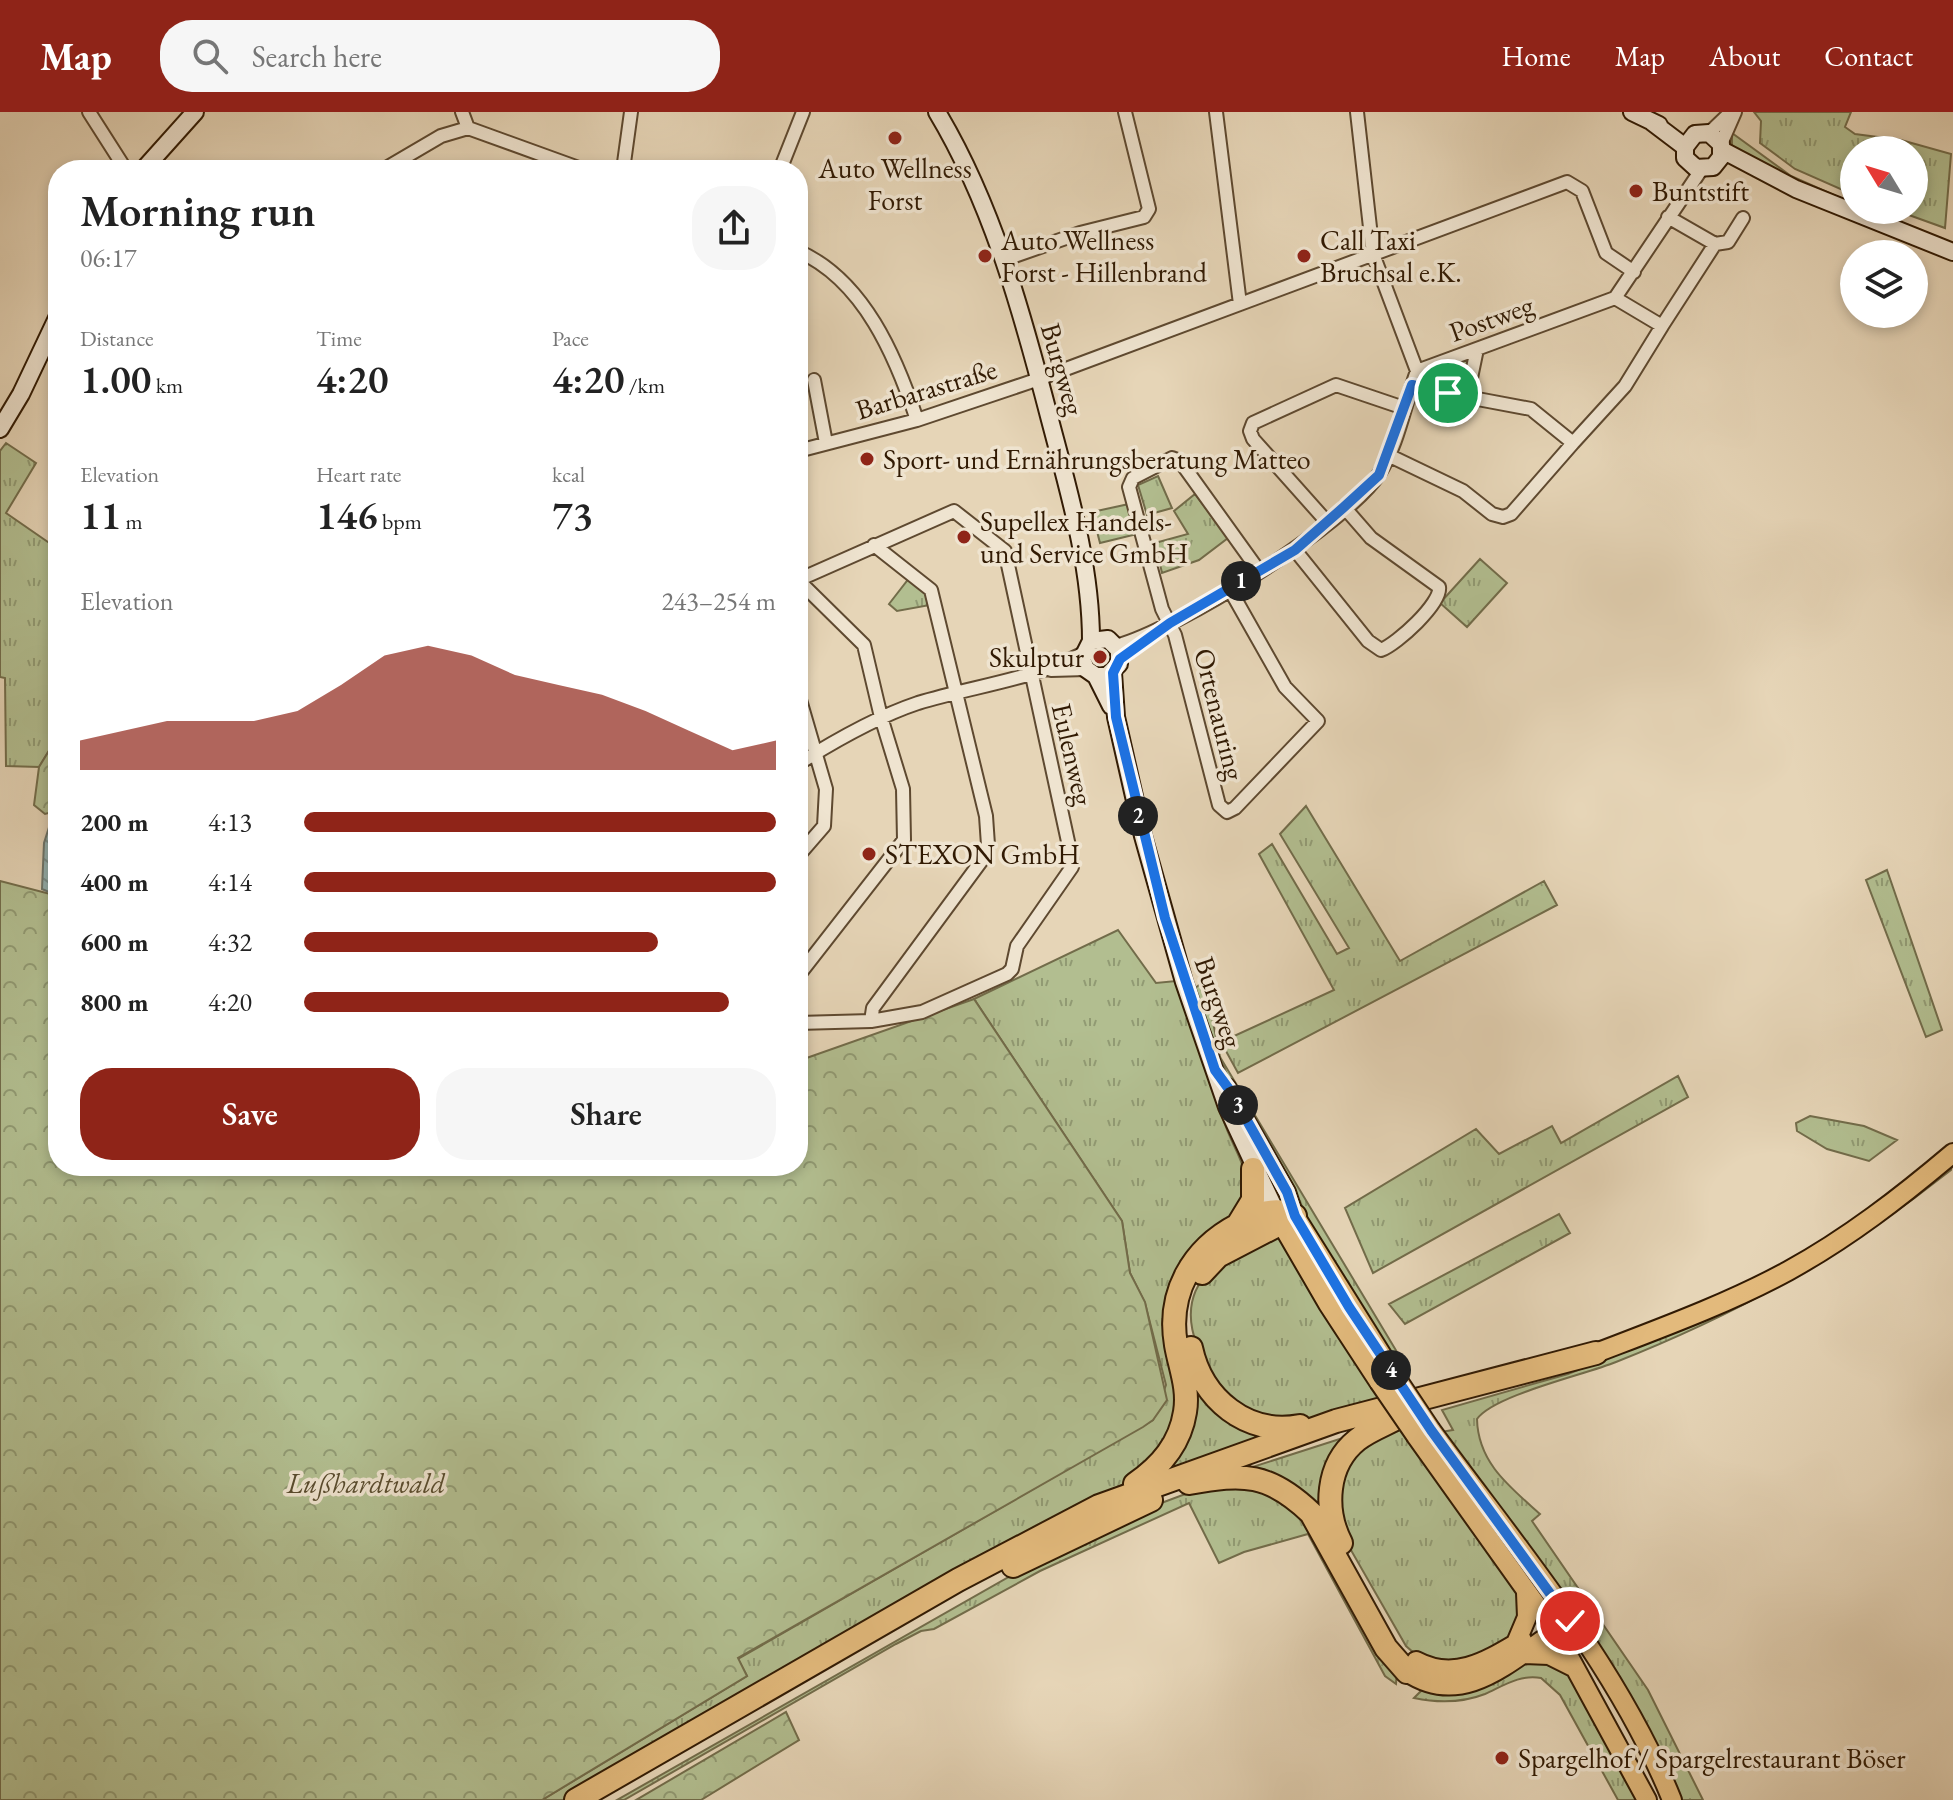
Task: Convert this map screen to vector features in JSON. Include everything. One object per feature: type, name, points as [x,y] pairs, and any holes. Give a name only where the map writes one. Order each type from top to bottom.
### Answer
[{"type":"highway","points":[[576,1800],[958,1580],[1111,1501],[1152,1473],[1174,1446],[1186,1410],[1186,1388],[1174,1325],[1178,1292],[1196,1259],[1237,1226],[1253,1200],[1253,1169]]},
{"type":"highway","points":[[1237,1226],[1284,1216]]},
{"type":"highway","points":[[1284,1216],[1218,1256],[1204,1270],[1187,1314],[1192,1354],[1220,1404],[1244,1420],[1273,1428],[1336,1421]]},
{"type":"highway","points":[[605,1800],[1010,1568],[1188,1483],[1291,1445],[1540,1375],[1596,1353]]},
{"type":"highway","points":[[1111,1501],[1336,1421],[1596,1353]]},
{"type":"highway","points":[[1401,1416],[1357,1440],[1346,1452],[1332,1480],[1330,1512],[1334,1530],[1412,1667]]},
{"type":"highway","points":[[1188,1483],[1228,1476],[1257,1478],[1286,1491],[1300,1502],[1311,1513],[1386,1648],[1412,1667]]},
{"type":"main road","points":[[1596,1353],[1733,1298],[1790,1270],[1877,1214],[1953,1153]]},
{"type":"main road","points":[[1284,1216],[1424,1433],[1560,1623],[1624,1706],[1672,1800]]},
{"type":"main road","points":[[1424,1433],[1526,1590],[1560,1623],[1578,1671],[1647,1800]]},
{"type":"main road","points":[[1519,1649],[1527,1617],[1526,1590]]},
{"type":"main road","points":[[1412,1667],[1456,1671],[1480,1664],[1519,1649],[1560,1623]]},
{"type":"main road","points":[[1519,1649],[1549,1655],[1578,1671]]},
{"type":"street","points":[[89,112],[120,160]]},
{"type":"street","points":[[152,160],[195,112]]},
{"type":"street","points":[[462,112],[468,128]]},
{"type":"street","points":[[624,160],[631,112]]},
{"type":"street","points":[[784,160],[803,112]]},
{"type":"street","points":[[1003,260],[1080,233],[1144,217],[1149,209],[1125,112]]},
{"type":"street","points":[[1216,112],[1240,304]]},
{"type":"street","points":[[808,757],[881,717],[1101,657],[1149,636],[1295,550],[1379,475],[1417,371],[1373,254],[1357,112]]},
{"type":"street","points":[[1632,112],[1652,122],[1691,154]]},
{"type":"street","points":[[1718,147],[1733,112]]},
{"type":"street","name":"Burgweg","points":[[940,113],[1003,260],[1039,379],[1074,516],[1101,657],[1165,918],[1215,1070],[1253,1169],[1284,1216]]},
{"type":"street","points":[[400,160],[441,136],[468,128],[556,160]]},
{"type":"street","points":[[1691,154],[1718,147],[1755,170],[1953,252]]},
{"type":"street","points":[[1691,154],[1718,147]]},
{"type":"street","points":[[1662,326],[1615,298],[1677,200],[1691,154]]},
{"type":"street","name":"Barbarastraße","points":[[808,448],[917,420],[1039,379],[1567,182],[1582,191],[1606,253],[1634,272]]},
{"type":"street","points":[[1668,217],[1715,244],[1728,242],[1743,218]]},
{"type":"street","points":[[1388,455],[1463,491],[1492,514],[1503,517],[1511,514],[1625,386],[1715,244]]},
{"type":"street","points":[[808,258],[845,285],[880,328],[917,420]]},
{"type":"street","name":"Postweg","points":[[1417,371],[1615,298]]},
{"type":"street","points":[[0,429],[48,337]]},
{"type":"street","points":[[1467,397],[1477,349]]},
{"type":"street","name":"Barbarastraße","points":[[814,380],[826,443]]},
{"type":"street","points":[[1327,522],[1253,439],[1250,431],[1253,423],[1336,385],[1404,408]]},
{"type":"street","points":[[1412,385],[1531,409],[1573,443]]},
{"type":"street","points":[[1170,623],[1162,609],[1129,487],[1133,478],[1172,458],[1180,461],[1259,571]]},
{"type":"street","points":[[1295,550],[1368,641],[1381,650],[1392,646],[1437,600],[1439,587],[1371,538],[1344,507]]},
{"type":"street","name":"Eulenweg","points":[[871,1021],[922,1012],[1012,969],[1017,946],[1072,867],[1005,551],[954,511],[874,545]]},
{"type":"street","points":[[808,575],[874,545],[931,590],[986,816],[988,845],[985,856],[873,1008],[871,1021],[808,1023]]},
{"type":"street","name":"Ortenauring","points":[[1170,623],[1219,805],[1223,810],[1232,812],[1318,721],[1285,687],[1229,588]]},
{"type":"street","points":[[808,590],[864,645],[881,717],[903,789],[904,840],[808,963]]},
{"type":"street","points":[[808,726],[826,789],[824,826],[808,844]]},
{"type":"street","name":"Burgweg","points":[[1215,1070],[1231,1092],[1287,1192],[1284,1216]]},
{"type":"green space","points":[[1754,112],[1851,112],[1845,127],[1855,134],[1870,136],[1840,136],[1840,189],[1795,169],[1760,143],[1761,121]]},
{"type":"green space","points":[[1732,133],[1791,176],[1840,199],[1788,179],[1780,171],[1732,151]]},
{"type":"green space","points":[[1928,148],[1951,154],[1945,228],[1928,222]]},
{"type":"green space","points":[[1468,358],[1462,391],[1423,382],[1426,372]]},
{"type":"green space","points":[[6,443],[36,463],[6,513],[48,542],[48,752],[39,767],[6,766],[5,678],[0,677],[0,451]]},
{"type":"green space","points":[[1158,476],[1172,508],[1147,515],[1138,485]]},
{"type":"green space","points":[[1195,494],[1228,538],[1199,560],[1162,573],[1155,543],[1188,534],[1174,511]]},
{"type":"green space","points":[[1129,504],[1137,534],[1100,543],[1092,512]]},
{"type":"green space","points":[[1480,559],[1507,583],[1467,627],[1440,603]]},
{"type":"green space","points":[[910,577],[928,592],[930,605],[897,611],[889,604]]},
{"type":"green space","points":[[48,752],[48,813],[45,814],[34,805],[39,767]]},
{"type":"green space","points":[[1306,806],[1400,961],[1544,881],[1557,905],[1238,1073],[1221,1042],[1334,990],[1259,854],[1272,844],[1337,954],[1349,948],[1280,834]]},
{"type":"green space","points":[[1887,870],[1942,1030],[1926,1037],[1866,880]]},
{"type":"green space","name":"Lußhardtwald","points":[[0,881],[48,893],[48,1176],[808,1176],[808,1057],[974,999],[1122,1221],[1130,1273],[1145,1302],[1167,1400],[1153,1420],[738,1658],[747,1676],[542,1800],[0,1800]]},
{"type":"green space","points":[[1118,930],[1156,983],[1176,981],[1246,1177],[1247,1204],[1193,1249],[1173,1432],[1138,1477],[983,1554],[565,1800],[542,1800],[747,1676],[738,1659],[1153,1420],[1166,1385],[1145,1303],[1130,1273],[1122,1221],[974,999]]},
{"type":"green space","points":[[1199,985],[1206,987],[1220,1056],[1194,989]]},
{"type":"green space","points":[[1221,1058],[1409,1372],[1405,1374],[1333,1263],[1231,1085]]},
{"type":"green space","points":[[1678,1076],[1688,1097],[1373,1273],[1345,1208],[1476,1129],[1499,1154],[1552,1126],[1561,1143]]},
{"type":"green space","points":[[1810,1116],[1864,1126],[1897,1140],[1869,1161],[1827,1149],[1797,1131],[1796,1123]]},
{"type":"green space","points":[[1953,1161],[1951,1170],[1871,1229],[1749,1302],[1616,1362],[1501,1402],[1477,1419],[1483,1449],[1489,1461],[1507,1484],[1540,1514],[1532,1521],[1648,1690],[1703,1800],[1677,1800],[1441,1432],[1453,1430],[1442,1410],[1568,1374],[1681,1328]]},
{"type":"green space","points":[[1559,1214],[1570,1233],[1405,1324],[1389,1304]]},
{"type":"green space","points":[[1270,1220],[1212,1254],[1189,1288],[1184,1308],[1185,1351],[1181,1325],[1182,1310],[1190,1281],[1197,1268],[1218,1246],[1250,1227]]},
{"type":"green space","points":[[1276,1236],[1282,1239],[1380,1401],[1286,1424],[1228,1405],[1200,1354],[1194,1336],[1191,1317],[1193,1300],[1200,1282],[1221,1261]]},
{"type":"green space","points":[[1185,1351],[1201,1390],[1215,1406],[1268,1435],[1158,1476],[1180,1448],[1193,1404]]},
{"type":"green space","points":[[1402,1426],[1521,1600],[1515,1636],[1454,1667],[1414,1653],[1406,1646],[1344,1538],[1334,1493],[1360,1443]]},
{"type":"green space","points":[[1352,1435],[1325,1525],[1240,1471]]},
{"type":"green space","points":[[1220,1481],[1290,1499],[1397,1671],[1396,1684],[1385,1676],[1308,1534],[1244,1552],[1219,1563],[1189,1503],[1040,1571],[934,1629],[921,1631],[624,1800],[617,1800],[1042,1558],[1140,1511]]},
{"type":"green space","points":[[1537,1658],[1565,1668],[1641,1800],[1618,1800],[1560,1695],[1541,1678],[1519,1679],[1459,1701],[1414,1698],[1423,1689]]},
{"type":"green space","points":[[786,1712],[799,1740],[701,1800],[636,1800]]},
{"type":"water","points":[[48,830],[48,892],[42,889],[44,843]]},
{"type":"place","name":"Auto Wellness Forst","points":[[895,138]]},
{"type":"place","name":"Buntstift","points":[[1636,191]]},
{"type":"place","name":"Auto Wellness Forst - Hillenbrand","points":[[985,256]]},
{"type":"place","name":"Call Taxi Bruchsal e.K.","points":[[1304,256]]},
{"type":"place","name":"Sport- und Ernährungsberatung Matteo","points":[[867,459]]},
{"type":"place","name":"Supellex Handels- und Service GmbH","points":[[964,537]]},
{"type":"place","name":"Skulptur","points":[[1100,657]]},
{"type":"place","name":"STEXON GmbH","points":[[869,854]]},
{"type":"place","name":"Spargelhof / Spargelrestaurant Böser","points":[[1502,1758]]},
{"type":"route","points":[[1448,393],[1412,385],[1379,475],[1295,550],[1149,636],[1120,659],[1113,673],[1116,717],[1165,918],[1215,1070],[1231,1092],[1287,1192],[1295,1216],[1349,1307],[1431,1430],[1570,1621]]}]
